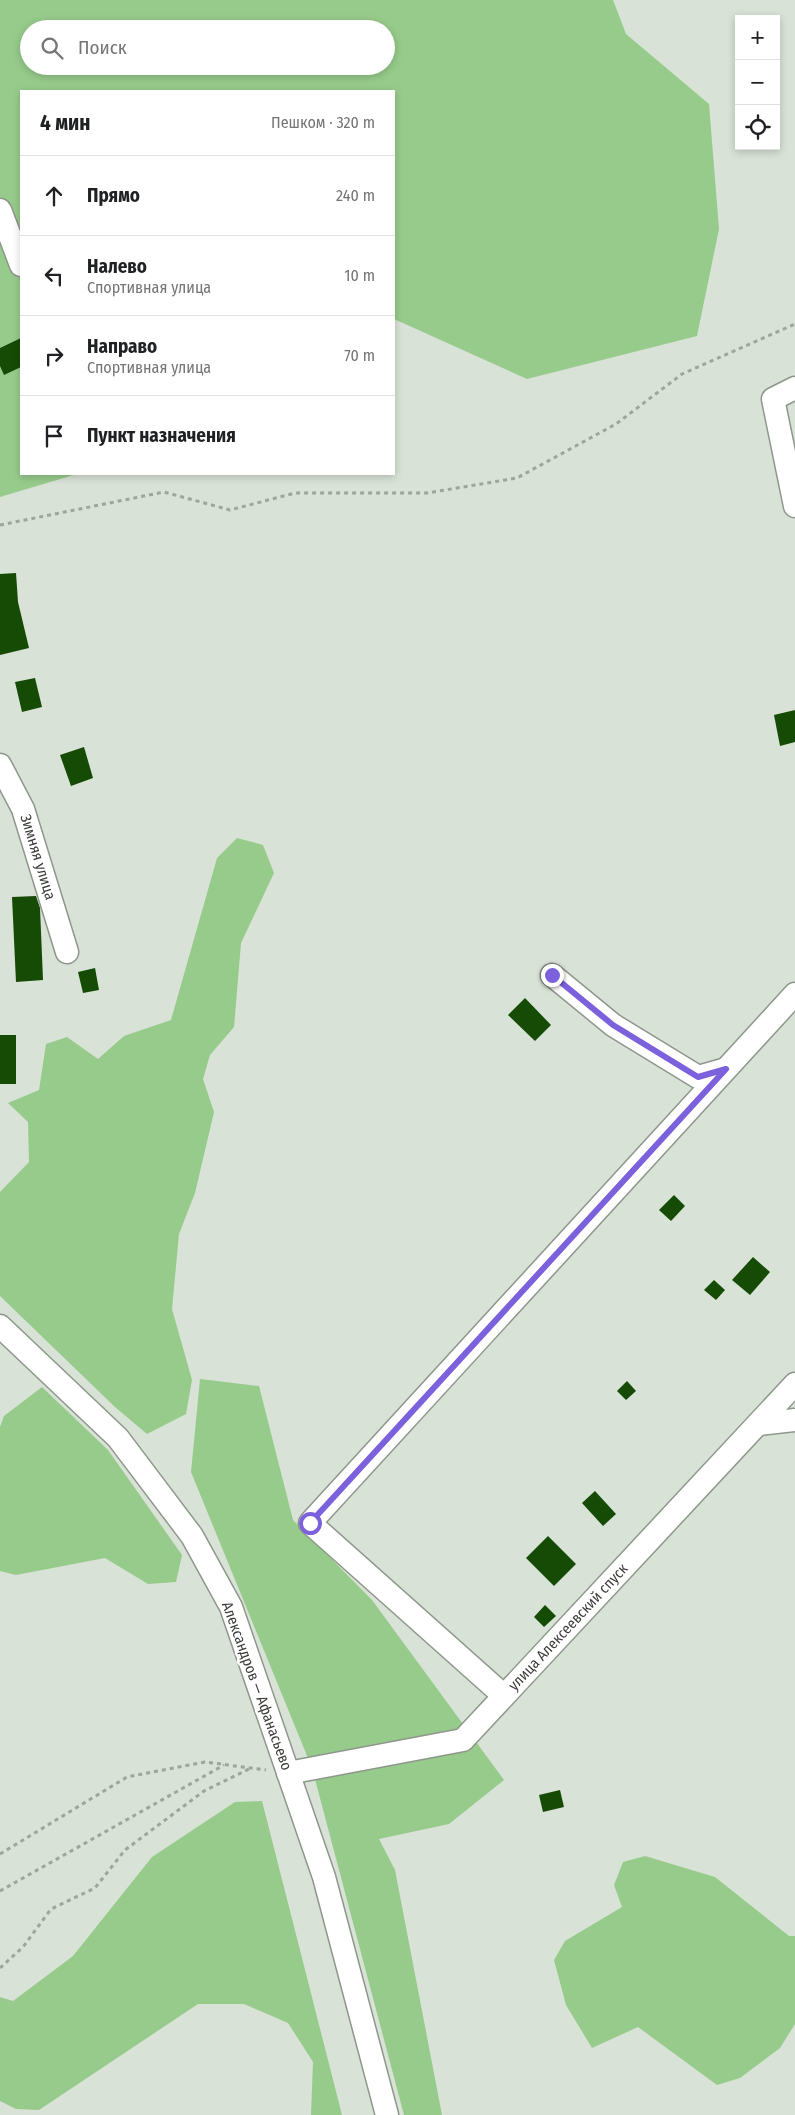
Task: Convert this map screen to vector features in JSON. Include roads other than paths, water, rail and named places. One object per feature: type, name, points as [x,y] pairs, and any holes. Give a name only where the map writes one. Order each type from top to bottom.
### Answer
[{"type":"street","points":[[0,210],[20,263]]},
{"type":"street","points":[[795,388],[773,399],[795,506]]},
{"type":"street","name":"Зимняя улица","points":[[0,765],[24,809],[68,952]]},
{"type":"street","points":[[552,975],[613,1025],[698,1077],[740,1065],[768,1031],[795,1010]]},
{"type":"street","points":[[504,1696],[310,1523],[795,994]]},
{"type":"street","name":"Александров — Афанасьево","points":[[0,1326],[118,1438],[192,1536],[231,1607],[324,1877],[387,2115]]},
{"type":"street","name":"улица Алексеевский спуск","points":[[288,1773],[463,1740],[795,1384]]},
{"type":"street","points":[[758,1424],[795,1420]]}]
